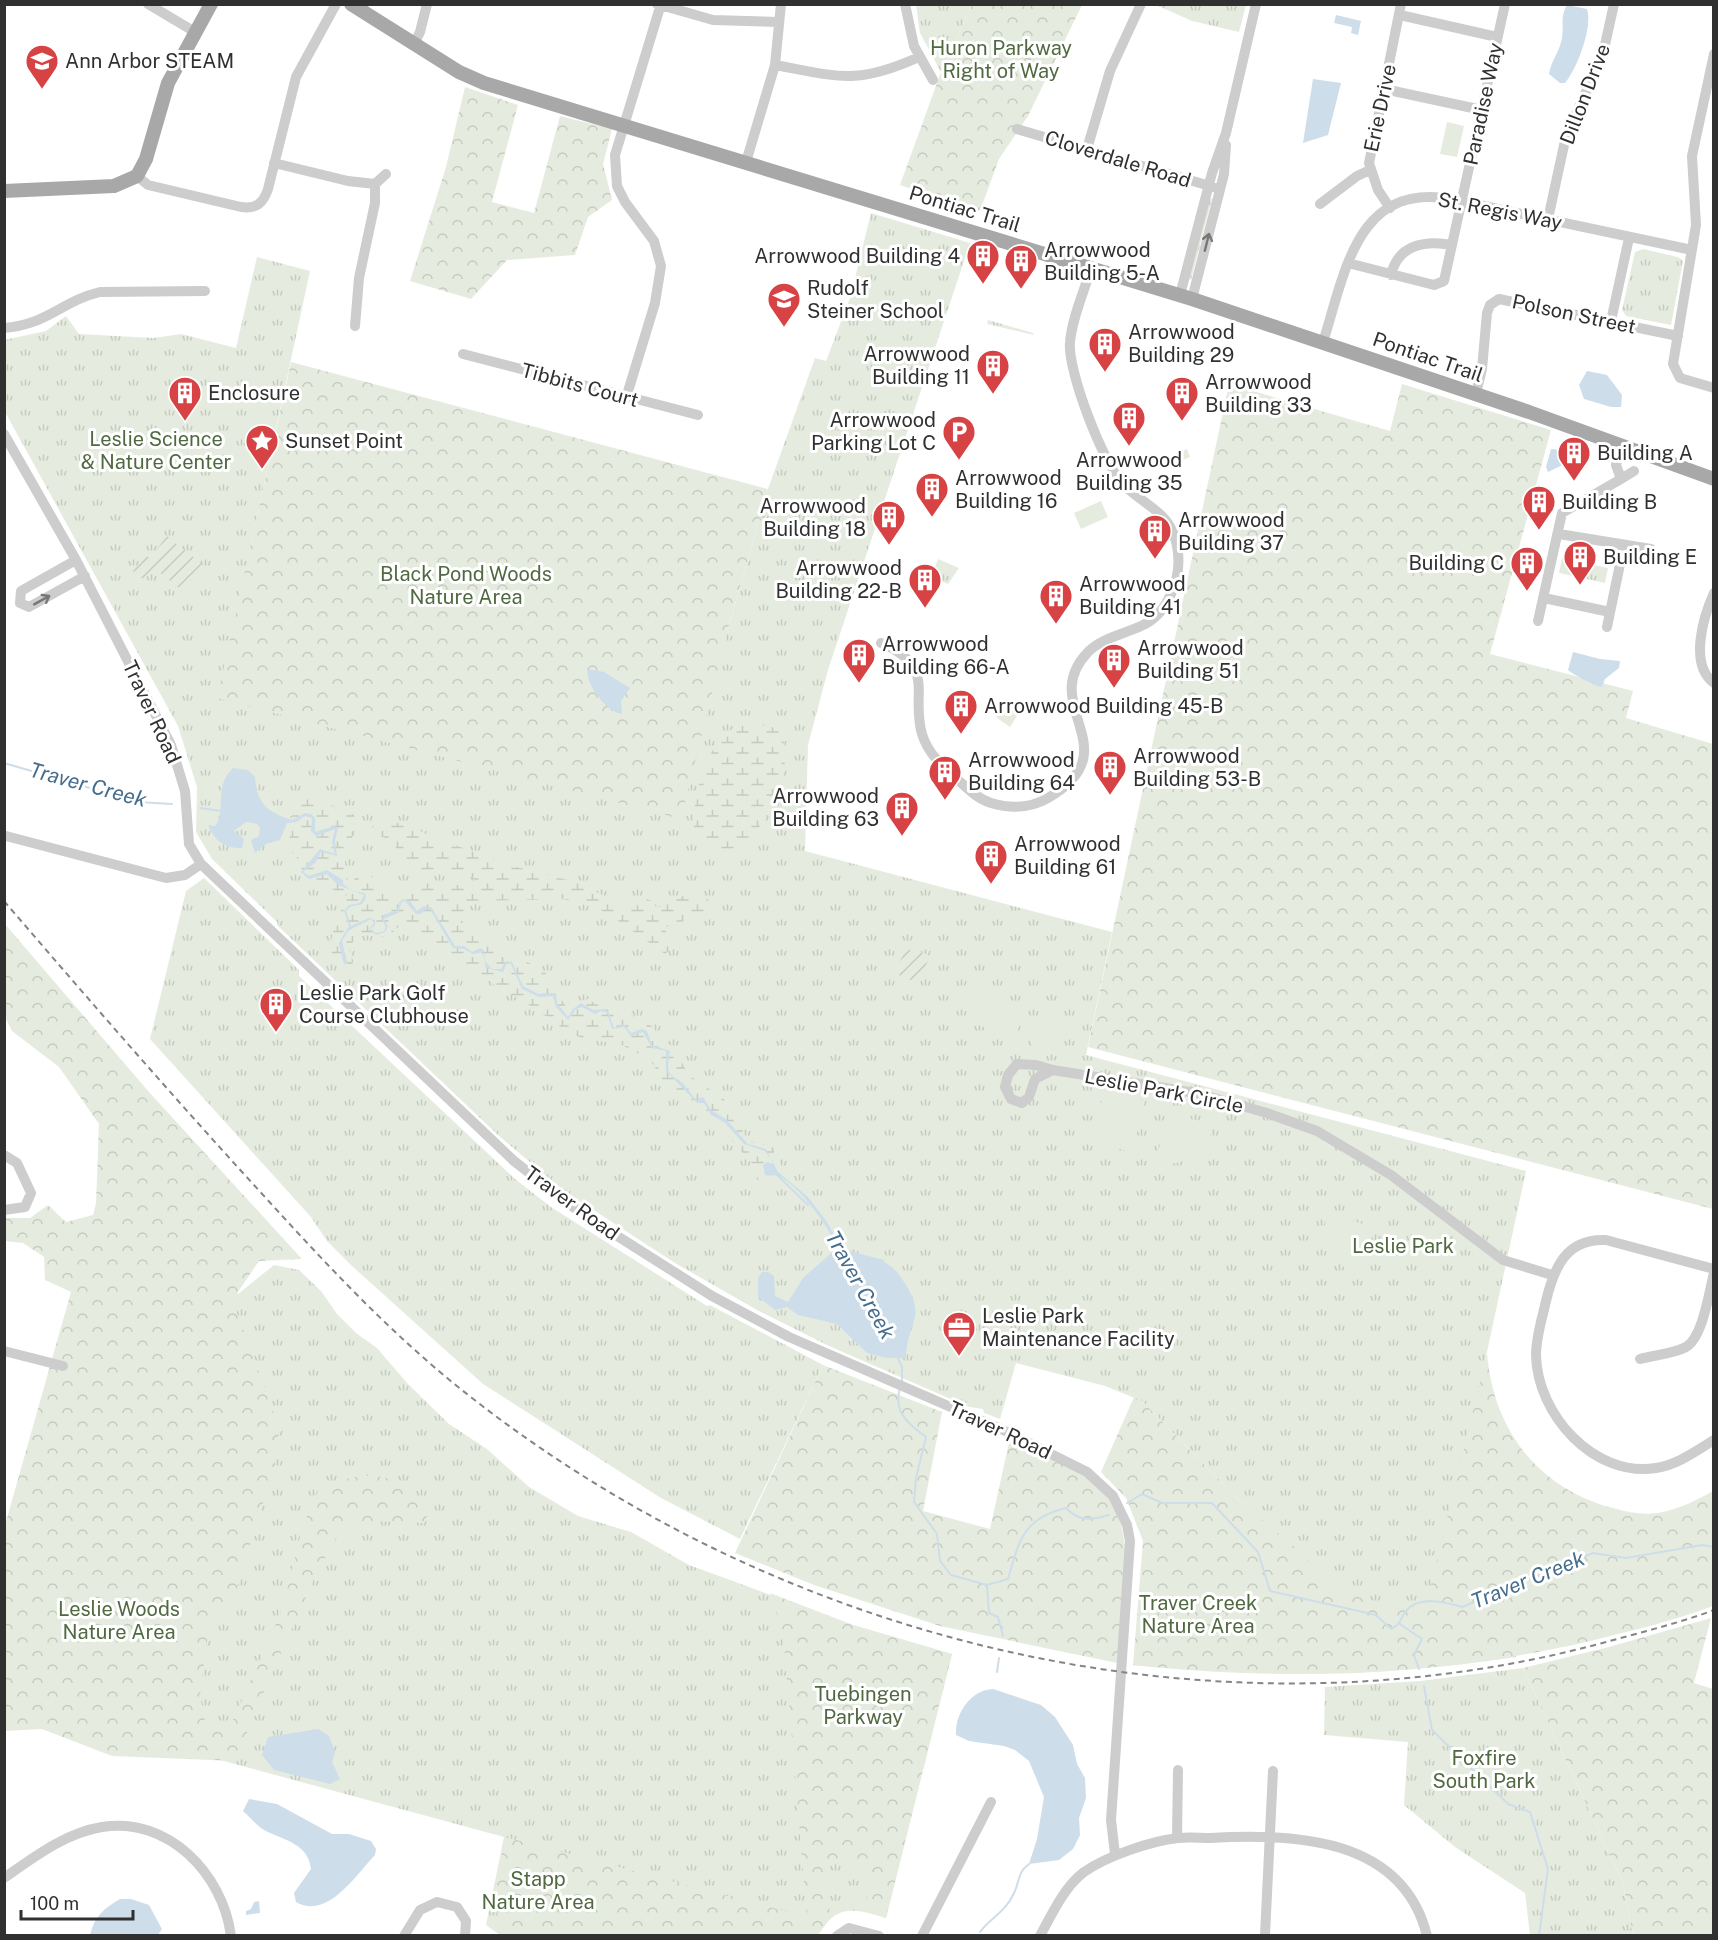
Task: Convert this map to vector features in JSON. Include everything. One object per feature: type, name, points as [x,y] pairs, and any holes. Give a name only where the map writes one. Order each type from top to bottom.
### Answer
[{"type":"main road","points":[[4,191],[114,186],[137,176],[146,159],[168,82],[211,4]]},
{"type":"main road","name":"Pontiac Trail","points":[[351,4],[471,78],[1186,297],[1476,393],[1713,479]]},
{"type":"street","points":[[148,4],[195,32]]},
{"type":"street","points":[[137,176],[148,185],[249,208],[257,206],[264,199],[296,77],[336,4]]},
{"type":"street","points":[[414,44],[420,32],[427,4]]},
{"type":"street","points":[[746,162],[775,65],[781,4]]},
{"type":"street","points":[[905,4],[910,34],[919,57],[933,80]]},
{"type":"street","points":[[1087,149],[1110,70],[1141,4]]},
{"type":"street","points":[[1186,297],[1208,186],[1226,133],[1256,4]]},
{"type":"street","name":"Paradise Way","points":[[1348,263],[1434,285],[1442,284],[1505,4]]},
{"type":"street","name":"Dillon Drive","points":[[1548,219],[1566,136],[1603,54],[1614,4]]},
{"type":"street","points":[[626,398],[655,303],[661,266],[654,241],[625,202],[617,186],[615,155],[660,5],[713,20],[779,22]]},
{"type":"street","points":[[1400,10],[1497,37]]},
{"type":"street","name":"Erie Drive","points":[[1389,208],[1380,195],[1370,170],[1370,153],[1400,10]]},
{"type":"street","points":[[1713,54],[1691,162],[1697,212],[1673,364],[1676,374],[1684,380],[1713,388]]},
{"type":"street","points":[[775,65],[855,77],[882,72],[919,57]]},
{"type":"street","points":[[1384,89],[1482,110]]},
{"type":"street","name":"Cloverdale Road","points":[[1017,129],[1220,189]]},
{"type":"street","points":[[1186,297],[1224,174],[1226,133]]},
{"type":"street","points":[[274,163],[348,181],[375,184]]},
{"type":"street","points":[[1320,204],[1357,176],[1370,170]]},
{"type":"street","points":[[355,326],[359,278],[375,203],[375,184],[386,174]]},
{"type":"street","name":"St. Regis Way","points":[[1323,342],[1348,263],[1360,234],[1375,218],[1389,208],[1419,197],[1462,201],[1692,250]]},
{"type":"street","points":[[1611,321],[1629,238]]},
{"type":"street","points":[[1391,275],[1400,256],[1416,245],[1432,242],[1452,245]]},
{"type":"street","points":[[881,643],[903,656],[917,676],[921,696],[920,726],[930,753],[979,797],[1006,806],[1033,805],[1055,794],[1075,777],[1084,761],[1086,745],[1071,700],[1075,672],[1096,645],[1144,625],[1152,619],[1172,592],[1179,565],[1177,542],[1166,520],[1151,505],[1126,488],[1108,465],[1073,372],[1070,342],[1091,268]]},
{"type":"street","points":[[4,328],[38,322],[86,295],[100,292],[205,291]]},
{"type":"street","name":"Polson Street","points":[[1476,393],[1483,365],[1486,313],[1496,301],[1508,299],[1678,336]]},
{"type":"street","name":"Tibbits Court","points":[[463,354],[698,416]]},
{"type":"street","name":"Traver Road","points":[[4,434],[85,576],[171,745],[185,791],[189,844],[201,864],[514,1161],[581,1213],[711,1296],[789,1337],[999,1428],[1087,1472],[1113,1496],[1120,1509],[1130,1541],[1111,1820],[1111,1841],[1115,1854]]},
{"type":"street","points":[[1621,444],[1616,465],[1621,479]]},
{"type":"street","points":[[1538,621],[1562,513],[1634,471]]},
{"type":"street","points":[[1559,534],[1651,549]]},
{"type":"street","points":[[1606,627],[1624,545]]},
{"type":"street","points":[[76,561],[21,591],[20,603],[29,607],[85,576]]},
{"type":"street","points":[[1713,593],[1698,657],[1704,674],[1713,683]]},
{"type":"street","points":[[1544,598],[1610,612]]},
{"type":"street","points":[[6,836],[166,878],[185,875],[201,864]]},
{"type":"street","name":"Leslie Park Circle","points":[[1053,1070],[1035,1079],[1029,1097],[1022,1103],[1011,1099],[1005,1087],[1008,1075],[1017,1064],[1036,1065],[1053,1070],[1196,1093],[1268,1113],[1317,1131],[1391,1175],[1503,1260],[1552,1275]]},
{"type":"street","points":[[4,1155],[17,1163],[31,1192],[25,1207],[4,1210]]},
{"type":"street","points":[[1713,1269],[1600,1240],[1584,1243],[1568,1252],[1552,1275],[1540,1329],[1537,1363],[1547,1402],[1555,1417],[1572,1436],[1609,1462],[1642,1469],[1672,1464],[1713,1440]]},
{"type":"street","points":[[1640,1359],[1685,1348],[1693,1341],[1698,1331],[1713,1273]]},
{"type":"street","points":[[4,1351],[63,1366]]},
{"type":"street","points":[[1177,1838],[1178,1770]]},
{"type":"street","points":[[1265,1935],[1268,1836],[1273,1771]]},
{"type":"street","points":[[921,1935],[992,1802]]},
{"type":"street","points":[[4,1878],[48,1847],[78,1834],[101,1827],[129,1826],[165,1836],[188,1851],[208,1876],[228,1915],[231,1935]]},
{"type":"street","points":[[1040,1935],[1070,1886],[1082,1874],[1115,1854],[1177,1838],[1268,1836],[1320,1842],[1351,1850],[1373,1862],[1392,1875],[1416,1903],[1427,1935]]},
{"type":"street","points":[[404,1935],[420,1911],[437,1902],[457,1907],[466,1921],[465,1935]]},
{"type":"street","points":[[837,1935],[849,1928],[879,1935]]},
{"type":"green space","points":[[916,5],[972,5],[941,72],[920,33]]},
{"type":"green space","name":"Huron Parkway Right of Way","points":[[972,5],[1082,5],[1028,116],[999,159],[980,211],[900,185],[941,72]]},
{"type":"green space","points":[[1156,5],[1246,5],[1239,32],[1192,21]]},
{"type":"green space","points":[[465,87],[518,105],[492,202],[534,213],[560,116],[612,129],[603,164],[612,200],[588,217],[575,255],[507,260],[471,299],[410,281],[446,167]]},
{"type":"green space","points":[[1447,122],[1464,126],[1457,157],[1440,154]]},
{"type":"green space","points":[[1209,199],[1212,199],[1191,280],[1189,279]]},
{"type":"green space","points":[[871,213],[970,243],[828,670],[808,745],[805,851],[1112,932],[1086,1055],[1526,1171],[1468,1440],[1516,1657],[1419,1669],[1325,1673],[1230,1672],[1133,1665],[1334,1590],[1282,1537],[1239,1500],[1142,1401],[1105,1386],[1016,1363],[1000,1419],[984,1413],[983,1409],[969,1407],[829,1346],[757,1310],[675,1263],[564,1191],[499,1136],[278,926],[277,922],[212,859],[196,832],[197,787],[178,726],[5,412],[4,340],[46,331],[66,316],[79,334],[154,338],[181,334],[236,348],[257,257],[310,271],[218,698],[727,632],[768,489],[815,358],[826,361],[850,298]]},
{"type":"green space","points":[[1643,249],[1678,257],[1683,261],[1671,325],[1626,316],[1622,310],[1635,252]]},
{"type":"green space","points":[[988,320],[1033,333],[1034,335],[987,324]]},
{"type":"green space","name":"Black Pond Woods Nature Area","points":[[291,362],[768,489],[727,632],[681,819],[217,698]]},
{"type":"green space","points":[[1229,384],[1390,431],[1402,384],[1551,430],[1490,654],[1633,691],[1626,718],[1713,744],[1713,1209],[1088,1047]]},
{"type":"green space","points":[[1187,449],[1190,457],[1175,463],[1172,455]]},
{"type":"green space","points":[[1101,501],[1108,517],[1081,529],[1074,513]]},
{"type":"green space","points":[[167,536],[203,565],[183,591],[154,568],[144,580],[133,571],[145,555],[150,558]]},
{"type":"green space","points":[[1562,558],[1608,568],[1605,583],[1559,573]]},
{"type":"green space","points":[[938,559],[959,568],[948,584],[931,577]]},
{"type":"green space","points":[[1006,702],[1020,711],[1010,727],[996,717]]},
{"type":"green space","points":[[751,724],[772,727],[780,733],[785,750],[784,772],[777,799],[769,814],[734,854],[713,846],[694,831],[695,807],[704,769],[715,747],[728,731]]},
{"type":"green space","points":[[299,796],[316,798],[354,815],[354,831],[345,857],[348,878],[346,885],[351,889],[356,875],[366,873],[397,894],[423,883],[452,883],[470,890],[480,885],[469,875],[419,871],[397,854],[395,842],[375,834],[371,828],[377,822],[405,823],[426,834],[505,864],[579,883],[623,904],[640,905],[644,898],[652,901],[657,908],[696,890],[712,903],[706,912],[688,916],[678,926],[664,927],[673,947],[665,954],[607,913],[563,899],[472,901],[458,919],[464,926],[545,972],[566,1007],[569,1008],[576,1002],[588,999],[596,1004],[621,1010],[649,1024],[673,1048],[690,1076],[725,1100],[746,1137],[753,1142],[775,1148],[774,1153],[785,1172],[768,1183],[755,1179],[755,1167],[722,1129],[672,1094],[650,1060],[622,1045],[582,1038],[565,1031],[551,1018],[538,1013],[527,1003],[495,986],[484,975],[470,971],[446,957],[402,923],[388,937],[357,935],[349,948],[353,961],[352,966],[343,970],[336,963],[331,945],[335,924],[348,896],[342,892],[336,892],[322,880],[307,881],[300,876],[301,863],[288,847],[292,823],[287,819],[292,818]]},
{"type":"green space","points":[[204,878],[299,970],[299,976],[515,1179],[551,1207],[707,1306],[710,1305],[823,1365],[740,1539],[661,1498],[483,1384],[327,1241],[311,1217],[150,1039],[186,891]]},
{"type":"green space","name":"Leslie Woods Nature Area","points":[[4,923],[149,1092],[302,1259],[259,1261],[235,1296],[237,1313],[279,1427],[276,1459],[234,1599],[208,1632],[200,1695],[206,1727],[230,1727],[282,1610],[302,1528],[319,1489],[350,1478],[378,1476],[403,1485],[429,1507],[425,1523],[368,1521],[338,1534],[313,1581],[255,1712],[236,1761],[112,1756],[42,1729],[5,1731],[5,1525],[71,1292],[45,1280],[44,1257],[23,1243],[5,1241],[5,1218],[30,1218],[48,1205],[66,1222],[93,1215],[96,1203],[99,1124],[59,1067],[12,1031],[5,1017]]},
{"type":"green space","points":[[915,949],[930,956],[918,983],[894,973],[905,951]]},
{"type":"green space","points":[[975,991],[1025,1005],[1016,1036],[966,1022]]},
{"type":"green space","points":[[1039,1015],[1068,1022],[1061,1054],[1030,1049]]},
{"type":"green space","points":[[1104,1091],[1145,1101],[1132,1152],[1092,1142]]},
{"type":"green space","name":"Stapp Nature Area","points":[[149,1092],[238,1294],[274,1265],[299,1270],[321,1291],[337,1314],[356,1333],[377,1348],[408,1384],[449,1424],[487,1449],[529,1487],[578,1516],[631,1532],[689,1565],[853,1625],[952,1654],[886,1918],[855,1911],[839,1913],[825,1925],[818,1935],[500,1935],[486,1925],[504,1837],[198,1754]]},
{"type":"green space","points":[[1166,1115],[1214,1123],[1207,1142],[1194,1156],[1177,1163],[1156,1163]]},
{"type":"green space","points":[[1327,1214],[1374,1227],[1363,1275],[1344,1267],[1331,1253],[1325,1235]]},
{"type":"green space","name":"Traver Creek Nature Area","points":[[1487,1353],[1498,1406],[1509,1429],[1540,1469],[1560,1485],[1609,1507],[1642,1513],[1663,1512],[1676,1508],[1713,1491],[1713,1606],[1665,1622],[1582,1643],[1469,1663],[1413,1669],[1303,1674],[1247,1673],[1133,1665],[1143,1541],[1126,1498],[1101,1472],[1134,1397],[1142,1401],[1239,1500],[1299,1551],[1335,1591],[1424,1614]]},
{"type":"green space","points":[[823,1365],[942,1412],[923,1511],[990,1529],[1010,1438],[1064,1463],[1102,1488],[1109,1496],[1118,1515],[1126,1556],[1126,1578],[1117,1663],[940,1626],[814,1585],[735,1553]]},
{"type":"green space","name":"Tuebingen Parkway","points":[[770,1593],[853,1625],[952,1654],[886,1918],[870,1913],[866,1892],[870,1877],[860,1868],[845,1861],[827,1868],[824,1895],[832,1916],[818,1935],[505,1935],[493,1901],[505,1837],[807,1917],[783,1633]]},
{"type":"green space","points":[[1711,1618],[1694,1683],[1713,1689],[1713,1935],[1633,1935],[1623,1883],[1523,1668],[1609,1647]]},
{"type":"green space","name":"Foxfire South Park","points":[[1523,1668],[1623,1883],[1633,1935],[1530,1935],[1525,1893],[1455,1847],[1404,1805],[1408,1742],[1324,1735],[1325,1687],[1420,1681]]},
{"type":"water","points":[[1567,5],[1587,9],[1588,26],[1583,48],[1570,77],[1565,83],[1560,83],[1549,74],[1561,43],[1563,18]]},
{"type":"water","points":[[1336,15],[1361,21],[1358,35],[1351,33],[1352,27],[1334,23]]},
{"type":"water","points":[[1313,79],[1341,83],[1328,135],[1303,143]]},
{"type":"water","points":[[1587,371],[1607,375],[1622,395],[1621,407],[1611,407],[1584,399],[1579,385]]},
{"type":"water","points":[[1551,449],[1584,455],[1548,472],[1546,467]]},
{"type":"water","points":[[1573,652],[1620,661],[1619,668],[1605,679],[1602,687],[1599,686],[1568,670]]},
{"type":"water","points":[[588,669],[604,672],[630,688],[621,701],[622,714],[610,709],[598,696],[590,682]]},
{"type":"water","points":[[233,768],[248,770],[255,777],[261,801],[276,814],[292,820],[305,813],[311,814],[315,818],[315,832],[334,826],[338,828],[335,841],[337,856],[321,852],[316,862],[303,872],[309,876],[327,870],[343,880],[343,884],[350,890],[338,885],[327,874],[309,879],[301,872],[320,849],[335,854],[332,842],[335,829],[316,836],[311,831],[312,818],[305,816],[296,822],[287,823],[280,840],[266,844],[255,853],[251,840],[259,836],[260,828],[257,824],[246,822],[234,831],[244,839],[242,848],[231,847],[217,840],[208,825],[215,826],[218,820],[223,783]]},
{"type":"water","points":[[355,891],[365,893],[366,898],[362,904],[350,907],[346,911],[351,926],[369,918],[375,920],[375,925],[370,929],[376,933],[384,931],[386,927],[382,920],[383,915],[397,910],[403,899],[410,901],[417,911],[424,906],[431,907],[455,946],[464,946],[472,952],[480,948],[484,950],[485,961],[492,969],[501,969],[506,961],[512,962],[523,986],[538,994],[556,993],[557,1003],[568,1017],[581,1003],[593,1010],[607,1009],[614,1028],[624,1024],[631,1033],[642,1029],[647,1031],[652,1045],[670,1051],[668,1068],[671,1075],[682,1083],[697,1100],[703,1097],[711,1110],[726,1119],[748,1144],[766,1149],[771,1158],[765,1151],[744,1144],[724,1122],[711,1115],[704,1103],[697,1103],[666,1071],[666,1051],[652,1048],[643,1032],[631,1036],[624,1027],[612,1029],[607,1013],[601,1011],[595,1014],[582,1007],[576,1009],[568,1020],[556,1007],[553,996],[539,997],[522,989],[511,964],[507,963],[503,972],[486,968],[483,952],[473,954],[464,949],[453,948],[430,909],[427,908],[421,914],[416,914],[405,901],[402,902],[398,913],[384,919],[388,927],[385,932],[376,935],[369,929],[374,923],[371,919],[348,931],[342,941],[347,962],[344,965],[339,943],[349,926],[344,911],[349,905],[360,903],[364,895]]},
{"type":"water","points":[[773,1162],[778,1172],[808,1197],[827,1222],[842,1249],[884,1260],[902,1278],[915,1304],[906,1358],[886,1358],[867,1353],[837,1324],[798,1315],[787,1307],[775,1310],[758,1297],[758,1278],[762,1272],[768,1272],[774,1276],[775,1296],[788,1302],[803,1278],[837,1248],[821,1219],[803,1197],[786,1180],[775,1175],[765,1175],[763,1165]]},
{"type":"water","points":[[993,1689],[1041,1705],[1055,1717],[1073,1745],[1077,1764],[1085,1778],[1086,1798],[1079,1818],[1080,1835],[1073,1849],[1059,1860],[1029,1864],[1037,1839],[1044,1797],[1029,1761],[1015,1750],[1004,1746],[969,1741],[956,1735],[958,1719],[966,1704],[971,1698],[985,1690]]},
{"type":"water","points":[[318,1729],[329,1736],[335,1752],[332,1762],[340,1779],[330,1784],[274,1770],[262,1755],[268,1737]]},
{"type":"water","points":[[249,1799],[277,1804],[332,1834],[349,1834],[371,1841],[376,1849],[375,1855],[340,1893],[329,1901],[307,1906],[296,1902],[294,1893],[311,1869],[309,1860],[300,1848],[264,1830],[243,1811]]},
{"type":"water","points":[[120,1899],[131,1899],[149,1905],[162,1929],[158,1935],[90,1935],[100,1914]]},
{"type":"water","points":[[259,1901],[260,1913],[246,1915],[246,1911],[251,1909],[254,1902]]},
{"type":"waterway","name":"Traver Creek","points":[[4,763],[138,802],[172,804]]},
{"type":"waterway","name":"Traver Creek","points":[[200,808],[221,811]]},
{"type":"waterway","name":"Traver Creek","points":[[776,1174],[808,1205]]},
{"type":"waterway","name":"Traver Creek","points":[[897,1356],[902,1367],[902,1382]]},
{"type":"waterway","name":"Traver Creek","points":[[900,1388],[898,1396],[900,1411],[908,1422],[926,1437],[916,1478],[914,1502],[937,1534],[940,1561],[951,1575],[987,1585],[1008,1579],[1020,1542],[1025,1533],[1040,1518],[1066,1508],[1076,1516],[1086,1519],[1109,1515]]},
{"type":"waterway","name":"Traver Creek","points":[[1127,1503],[1142,1494],[1162,1503],[1212,1503],[1258,1552],[1270,1591],[1376,1615],[1391,1629],[1399,1623],[1411,1606],[1418,1603],[1433,1601],[1462,1607],[1593,1553],[1626,1558],[1702,1545],[1714,1547]]},
{"type":"waterway","points":[[987,1585],[989,1613],[998,1617],[1003,1636]]},
{"type":"waterway","points":[[1400,1624],[1422,1639],[1414,1655],[1419,1669]]},
{"type":"waterway","points":[[997,1672],[999,1658]]},
{"type":"waterway","points":[[1424,1686],[1432,1730],[1508,1804],[1530,1812],[1548,1869],[1539,1936]]},
{"type":"waterway","points":[[980,1932],[1011,1900],[1021,1874],[1029,1864]]},
{"type":"railway","points":[[4,901],[270,1203],[325,1262],[410,1346],[472,1398],[597,1484],[730,1556],[871,1613],[1017,1654],[1166,1677],[1317,1683],[1468,1671],[1617,1639],[1714,1610]]},
{"type":"place","name":"Ann Arbor STEAM","points":[[42,90]]},
{"type":"place","name":"Arrowwood Building 4","points":[[983,285]]},
{"type":"place","name":"Arrowwood Building 5-A","points":[[1021,290]]},
{"type":"place","name":"Rudolf Steiner School","points":[[784,328]]},
{"type":"place","name":"Arrowwood Building 29","points":[[1105,373]]},
{"type":"place","name":"Arrowwood Building 11","points":[[993,395]]},
{"type":"place","name":"Enclosure","points":[[185,422]]},
{"type":"place","name":"Arrowwood Building 33","points":[[1182,422]]},
{"type":"place","name":"Arrowwood Building 35","points":[[1129,447]]},
{"type":"place","name":"Arrowwood Parking Lot C","points":[[959,461]]},
{"type":"place","name":"Sunset Point","points":[[262,470]]},
{"type":"place","name":"Building A","points":[[1574,482]]},
{"type":"place","name":"Arrowwood Building 16","points":[[932,518]]},
{"type":"place","name":"Building B","points":[[1539,531]]},
{"type":"place","name":"Arrowwood Building 18","points":[[889,546]]},
{"type":"place","name":"Arrowwood Building 37","points":[[1155,560]]},
{"type":"place","name":"Building E","points":[[1580,586]]},
{"type":"place","name":"Building C","points":[[1527,592]]},
{"type":"place","name":"Arrowwood Building 22-B","points":[[925,609]]},
{"type":"place","name":"Arrowwood Building 41","points":[[1056,625]]},
{"type":"place","name":"Arrowwood Building 66-A","points":[[859,684]]},
{"type":"place","name":"Arrowwood Building 51","points":[[1114,689]]},
{"type":"place","name":"Arrowwood Building 45-B","points":[[961,735]]},
{"type":"place","name":"Arrowwood Building 53-B","points":[[1110,796]]},
{"type":"place","name":"Arrowwood Building 64","points":[[945,801]]},
{"type":"place","name":"Arrowwood Building 63","points":[[902,837]]},
{"type":"place","name":"Arrowwood Building 61","points":[[991,885]]},
{"type":"place","name":"Leslie Park Golf Course Clubhouse","points":[[276,1033]]},
{"type":"place","name":"Leslie Park Maintenance Facility","points":[[959,1357]]},
{"type":"park label","name":"Leslie Science & Nature Center","points":[[156,450]]},
{"type":"park label","name":"Leslie Park","points":[[1403,1246]]}]
